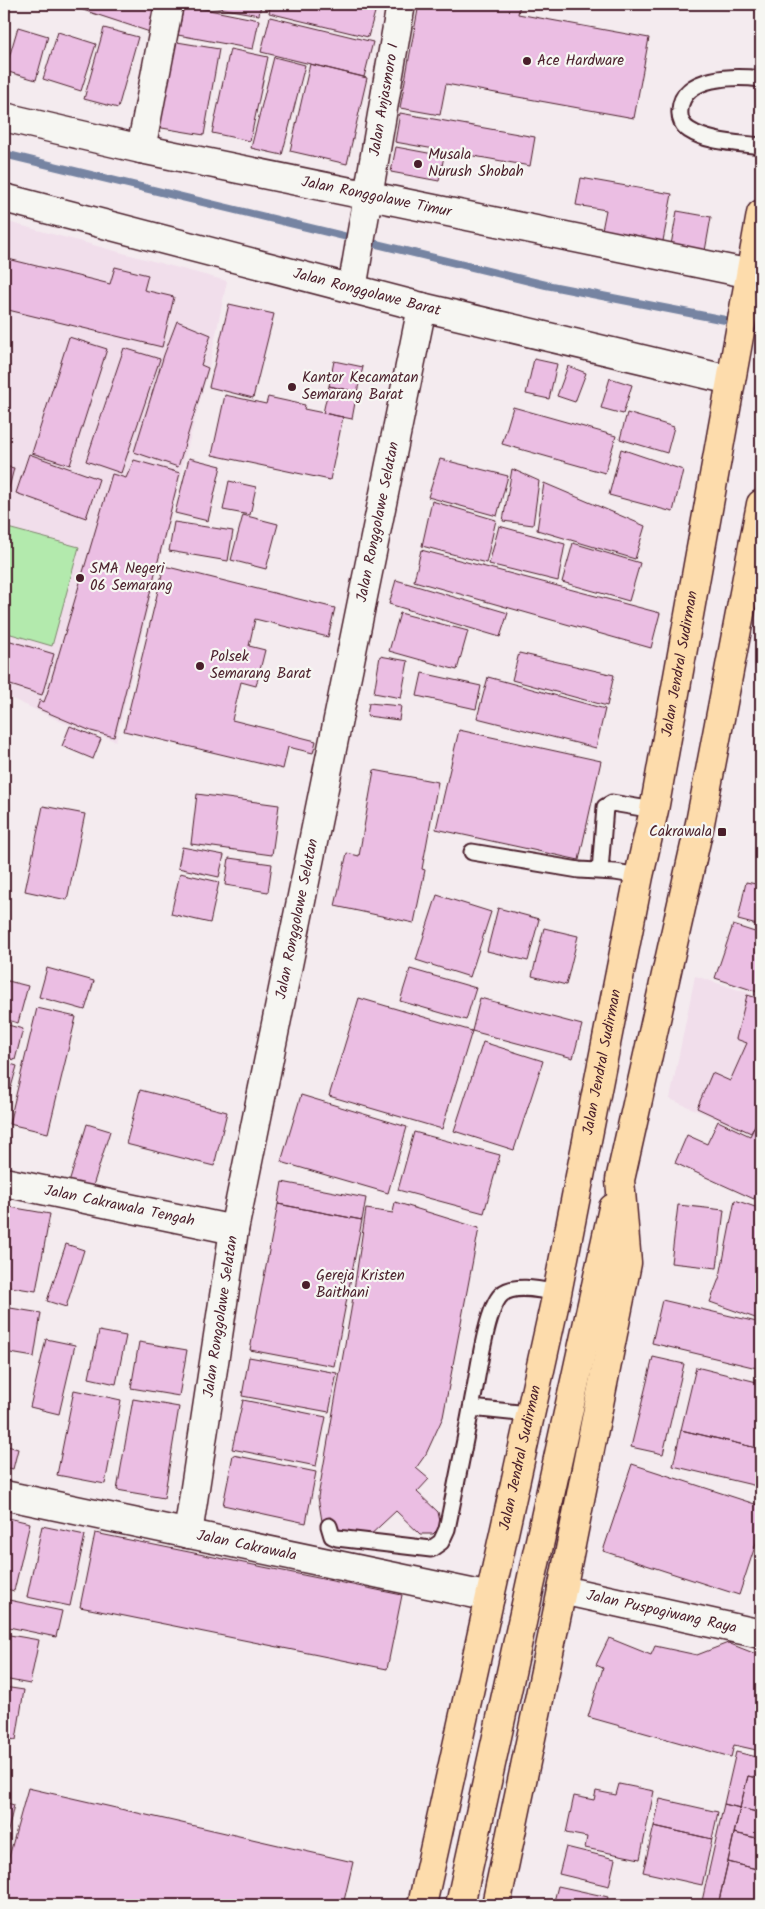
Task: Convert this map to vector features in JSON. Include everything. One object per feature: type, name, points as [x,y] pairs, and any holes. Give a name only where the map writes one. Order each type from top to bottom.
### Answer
[{"type":"highway","name":"Jalan Jendral Sudirman","points":[[422,1905],[557,1293],[639,876],[654,810],[761,214]]},
{"type":"highway","points":[[460,1905],[700,823],[761,504]]},
{"type":"highway","points":[[496,1905],[562,1590],[627,1263],[620,1180]]},
{"type":"street","points":[[141,148],[169,4]]},
{"type":"street","name":"Jalan Anjasmoro I","points":[[353,281],[401,4]]},
{"type":"street","name":"Jalan Ronggolawe Timur","points":[[4,117],[141,148],[366,204],[751,274]]},
{"type":"street","name":"Jalan Ronggolawe Barat","points":[[4,198],[353,281],[422,307],[731,374]]},
{"type":"street","name":"Jalan Ronggolawe Selatan","points":[[188,1534],[234,1230],[422,307]]},
{"type":"street","name":"Jalan Cakrawala Tengah","points":[[4,1182],[234,1230]]},
{"type":"street","name":"Jalan Cakrawala","points":[[4,1494],[490,1597]]},
{"type":"street","name":"Jalan Puspogiwang Raya","points":[[562,1590],[761,1634]]},
{"type":"lane","points":[[761,79],[736,77],[707,81],[688,92],[681,104],[680,117],[683,125],[690,131],[723,141],[761,146]]},
{"type":"lane","points":[[600,871],[605,807],[612,803],[654,810]]},
{"type":"lane","points":[[472,852],[579,870],[639,876]]},
{"type":"lane","points":[[329,1526],[332,1536],[337,1538],[431,1549],[441,1542],[447,1529],[490,1318],[501,1295],[509,1290],[530,1288],[557,1293]]},
{"type":"lane","points":[[471,1408],[529,1414]]},
{"type":"shaded area","name":"SMA Negeri 06 Semarang","points":[[4,221],[227,281],[210,363],[184,461],[116,741],[64,723],[4,695]]},
{"type":"shaded area","points":[[695,976],[761,997],[761,1128],[755,1125],[751,1134],[670,1099]]},
{"type":"green space","points":[[4,527],[79,547],[52,646],[4,632]]},
{"type":"building","points":[[78,4],[159,4],[150,32],[77,8]]},
{"type":"building","points":[[197,4],[261,4],[259,15]]},
{"type":"building","points":[[271,4],[377,5],[368,37],[269,13]]},
{"type":"building","name":"Ace Hardware","points":[[419,4],[520,4],[518,14],[649,38],[634,118],[446,84],[440,115],[400,108]]},
{"type":"building","points":[[184,5],[259,20],[253,49],[178,35]]},
{"type":"building","points":[[270,17],[373,42],[364,77],[261,52]]},
{"type":"building","points":[[4,22],[9,22],[4,54]]},
{"type":"building","points":[[18,27],[48,36],[36,80],[5,71]]},
{"type":"building","points":[[104,28],[138,37],[118,108],[84,99]]},
{"type":"building","points":[[58,32],[96,44],[81,91],[43,79]]},
{"type":"building","points":[[171,41],[219,49],[204,135],[156,127]]},
{"type":"building","points":[[230,49],[268,57],[250,141],[212,133]]},
{"type":"building","points":[[274,57],[305,65],[282,155],[251,148]]},
{"type":"building","points":[[310,64],[367,78],[347,164],[290,151]]},
{"type":"building","points":[[400,113],[535,137],[530,166],[395,142]]},
{"type":"building","name":"Musala Nurush Shobah","points":[[396,147],[444,156],[439,181],[391,172]]},
{"type":"building","points":[[581,178],[672,194],[662,246],[601,235],[606,210],[576,205]]},
{"type":"building","points":[[677,211],[711,217],[705,251],[671,245]]},
{"type":"building","points":[[4,258],[110,284],[115,267],[148,275],[144,290],[174,297],[162,347],[4,309]]},
{"type":"building","points":[[229,304],[274,314],[253,398],[209,387]]},
{"type":"building","points":[[177,321],[211,335],[201,365],[208,368],[178,467],[134,452],[164,355]]},
{"type":"building","points":[[69,337],[107,349],[70,465],[32,453]]},
{"type":"building","points":[[124,348],[160,359],[121,473],[86,461]]},
{"type":"building","points":[[534,359],[557,364],[549,399],[526,394]]},
{"type":"building","points":[[334,361],[363,367],[357,392],[329,386]]},
{"type":"building","points":[[568,366],[586,373],[575,402],[557,396]]},
{"type":"building","points":[[610,378],[632,385],[623,414],[601,408]]},
{"type":"building","points":[[329,386],[357,392],[352,419],[323,413]]},
{"type":"building","points":[[225,395],[266,404],[268,397],[305,405],[304,409],[343,417],[330,480],[212,455]]},
{"type":"building","points":[[513,407],[616,436],[605,473],[502,444]]},
{"type":"building","points":[[627,413],[674,427],[667,453],[620,439]]},
{"type":"building","points":[[621,449],[683,470],[673,512],[609,495]]},
{"type":"building","points":[[29,454],[99,479],[86,518],[16,493]]},
{"type":"building","points":[[189,458],[221,466],[208,521],[175,513]]},
{"type":"building","points":[[440,459],[508,476],[497,516],[428,497]]},
{"type":"building","points":[[134,460],[180,473],[114,737],[91,731],[37,708],[40,700],[44,702],[47,694],[112,474],[126,478]]},
{"type":"building","points":[[4,466],[14,468],[4,508]]},
{"type":"building","points":[[512,469],[539,481],[533,525],[503,521]]},
{"type":"building","points":[[229,481],[256,487],[250,515],[223,510]]},
{"type":"building","points":[[544,483],[645,526],[635,559],[537,530]]},
{"type":"building","points":[[432,501],[496,520],[486,563],[422,546]]},
{"type":"building","points":[[243,515],[278,524],[266,569],[231,560]]},
{"type":"building","points":[[174,522],[233,531],[228,561],[169,551]]},
{"type":"building","points":[[499,526],[565,544],[558,581],[489,564]]},
{"type":"building","points":[[573,543],[640,563],[629,601],[562,582]]},
{"type":"building","points":[[421,550],[660,613],[651,648],[414,581]]},
{"type":"building","name":"Polsek Semarang Barat","points":[[164,566],[335,608],[328,637],[255,619],[249,646],[265,650],[256,686],[241,682],[232,720],[316,741],[313,753],[288,747],[283,769],[124,731]]},
{"type":"building","points":[[396,580],[508,613],[500,637],[389,604]]},
{"type":"building","points":[[400,613],[468,631],[457,670],[389,651]]},
{"type":"building","points":[[4,639],[54,654],[42,695],[4,683]]},
{"type":"building","points":[[519,653],[614,675],[607,706],[512,680]]},
{"type":"building","points":[[380,656],[408,661],[401,698],[374,693]]},
{"type":"building","points":[[422,673],[481,686],[476,709],[417,696]]},
{"type":"building","points":[[488,677],[605,709],[596,748],[477,718]]},
{"type":"building","points":[[369,703],[401,706],[399,720],[367,716]]},
{"type":"building","points":[[70,726],[101,739],[93,759],[62,746]]},
{"type":"building","points":[[459,730],[601,761],[579,860],[436,829]]},
{"type":"building","points":[[760,765],[761,801],[756,801]]},
{"type":"building","points":[[374,770],[438,782],[422,869],[425,870],[414,923],[335,906],[347,853],[359,856]]},
{"type":"building","points":[[197,794],[279,805],[272,855],[191,844]]},
{"type":"building","points":[[43,806],[85,814],[67,900],[25,891]]},
{"type":"building","points":[[182,847],[224,855],[219,877],[178,868]]},
{"type":"building","points":[[229,858],[272,864],[268,892],[225,885]]},
{"type":"building","points":[[180,873],[219,882],[210,923],[171,914]]},
{"type":"building","points":[[746,882],[761,885],[761,926],[738,920]]},
{"type":"building","points":[[437,895],[491,912],[470,977],[416,960]]},
{"type":"building","points":[[498,908],[539,919],[528,961],[487,951]]},
{"type":"building","points":[[733,925],[761,934],[761,993],[715,978]]},
{"type":"building","points":[[544,928],[578,936],[566,985],[532,976]]},
{"type":"building","points":[[47,968],[94,981],[85,1010],[39,997]]},
{"type":"building","points":[[410,969],[476,988],[466,1020],[400,1001]]},
{"type":"building","points":[[4,980],[28,986],[18,1023],[4,1019]]},
{"type":"building","points":[[747,995],[761,999],[761,1126],[756,1123],[751,1133],[697,1108],[712,1073],[730,1081],[747,1043],[736,1039]]},
{"type":"building","points":[[359,998],[472,1031],[442,1129],[329,1096]]},
{"type":"building","points":[[480,998],[582,1025],[573,1058],[472,1031]]},
{"type":"building","points":[[37,1008],[76,1017],[48,1133],[9,1124]]},
{"type":"building","points":[[4,1024],[23,1029],[15,1060],[4,1057]]},
{"type":"building","points":[[483,1042],[543,1061],[514,1150],[454,1131]]},
{"type":"building","points":[[4,1062],[17,1066],[8,1098],[4,1097]]},
{"type":"building","points":[[140,1090],[227,1112],[214,1166],[126,1144]]},
{"type":"building","points":[[301,1095],[407,1127],[388,1193],[281,1162]]},
{"type":"building","points":[[718,1121],[750,1136],[755,1126],[761,1129],[761,1183],[754,1199],[675,1163],[687,1135],[707,1144]]},
{"type":"building","points":[[87,1124],[110,1131],[92,1189],[69,1183]]},
{"type":"building","points":[[414,1132],[500,1155],[484,1213],[398,1190]]},
{"type":"building","points":[[282,1182],[366,1198],[362,1220],[278,1204]]},
{"type":"building","points":[[735,1200],[761,1209],[761,1320],[710,1302],[720,1276]]},
{"type":"building","points":[[395,1202],[479,1228],[443,1417],[426,1454],[416,1468],[429,1479],[417,1492],[438,1512],[441,1526],[433,1534],[420,1534],[396,1511],[367,1538],[341,1536],[322,1521],[318,1497],[351,1310],[366,1209],[393,1213]]},
{"type":"building","name":"Gereja Kristen Baithani","points":[[278,1204],[362,1220],[334,1366],[250,1350]]},
{"type":"building","points":[[678,1205],[724,1210],[717,1268],[671,1263]]},
{"type":"building","points":[[4,1206],[50,1214],[36,1291],[4,1286]]},
{"type":"building","points":[[66,1244],[84,1250],[66,1307],[47,1301]]},
{"type":"building","points":[[662,1300],[761,1323],[761,1369],[652,1343]]},
{"type":"building","points":[[4,1307],[41,1313],[34,1357],[4,1352]]},
{"type":"building","points":[[99,1331],[126,1336],[116,1384],[89,1378]]},
{"type":"building","points":[[46,1339],[75,1345],[59,1414],[30,1407]]},
{"type":"building","points":[[139,1342],[187,1350],[179,1396],[131,1388]]},
{"type":"building","points":[[249,1357],[337,1373],[329,1412],[242,1396]]},
{"type":"building","points":[[653,1357],[684,1364],[663,1454],[631,1447]]},
{"type":"building","points":[[696,1367],[761,1383],[761,1449],[681,1430]]},
{"type":"building","points":[[74,1390],[121,1400],[105,1484],[57,1475]]},
{"type":"building","points":[[133,1399],[179,1407],[164,1498],[117,1490]]},
{"type":"building","points":[[243,1400],[326,1417],[316,1466],[232,1449]]},
{"type":"building","points":[[681,1430],[761,1449],[761,1487],[673,1466]]},
{"type":"building","points":[[4,1445],[18,1449],[13,1469],[4,1467]]},
{"type":"building","points":[[233,1455],[316,1472],[306,1523],[223,1505]]},
{"type":"building","points":[[632,1464],[761,1506],[761,1528],[739,1595],[603,1551]]},
{"type":"building","points":[[4,1517],[30,1523],[14,1591],[4,1588]]},
{"type":"building","points":[[42,1526],[85,1535],[70,1606],[27,1597]]},
{"type":"building","points":[[95,1533],[402,1595],[387,1669],[80,1607]]},
{"type":"building","points":[[4,1599],[62,1611],[56,1637],[4,1626]]},
{"type":"building","points":[[4,1634],[39,1640],[30,1684],[4,1679]]},
{"type":"building","points":[[609,1638],[651,1655],[655,1646],[697,1655],[728,1643],[761,1656],[761,1751],[734,1745],[731,1757],[588,1717],[603,1668],[596,1665]]},
{"type":"building","points":[[4,1687],[24,1690],[16,1740],[4,1738]]},
{"type":"building","points":[[736,1752],[761,1758],[761,1779],[748,1776],[740,1808],[724,1804]]},
{"type":"building","points":[[748,1776],[761,1779],[761,1813],[740,1808]]},
{"type":"building","points":[[619,1784],[654,1791],[640,1859],[585,1848],[587,1837],[566,1833],[574,1796],[594,1800],[596,1791],[616,1795]]},
{"type":"building","points":[[28,1788],[353,1862],[343,1905],[4,1905],[4,1875]]},
{"type":"building","points":[[660,1799],[718,1812],[712,1839],[654,1826]]},
{"type":"building","points":[[4,1802],[14,1805],[4,1848]]},
{"type":"building","points":[[724,1804],[740,1808],[718,1905],[702,1901]]},
{"type":"building","points":[[740,1808],[761,1813],[761,1839],[734,1833]]},
{"type":"building","points":[[654,1826],[712,1839],[702,1885],[643,1872]]},
{"type":"building","points":[[734,1833],[761,1839],[761,1870],[728,1862]]},
{"type":"building","points":[[566,1847],[615,1859],[609,1886],[559,1874]]},
{"type":"building","points":[[728,1862],[761,1870],[761,1905],[718,1905]]},
{"type":"building","points":[[558,1886],[608,1897],[606,1905],[553,1905]]},
{"type":"building","points":[[634,1901],[653,1905],[632,1905]]},
{"type":"building","points":[[702,1901],[718,1905],[701,1905]]},
{"type":"waterway","points":[[4,154],[546,285],[761,327]]},
{"type":"place","name":"Ace Hardware","points":[[527,61]]},
{"type":"place","name":"Musala Nurush Shobah","points":[[418,164]]},
{"type":"place","name":"Kantor Kecamatan Semarang Barat","points":[[292,387]]},
{"type":"place","name":"SMA Negeri 06 Semarang","points":[[80,578]]},
{"type":"place","name":"Polsek Semarang Barat","points":[[200,666]]},
{"type":"place","name":"Cakrawala","points":[[722,832]]},
{"type":"place","name":"Gereja Kristen Baithani","points":[[306,1285]]}]
